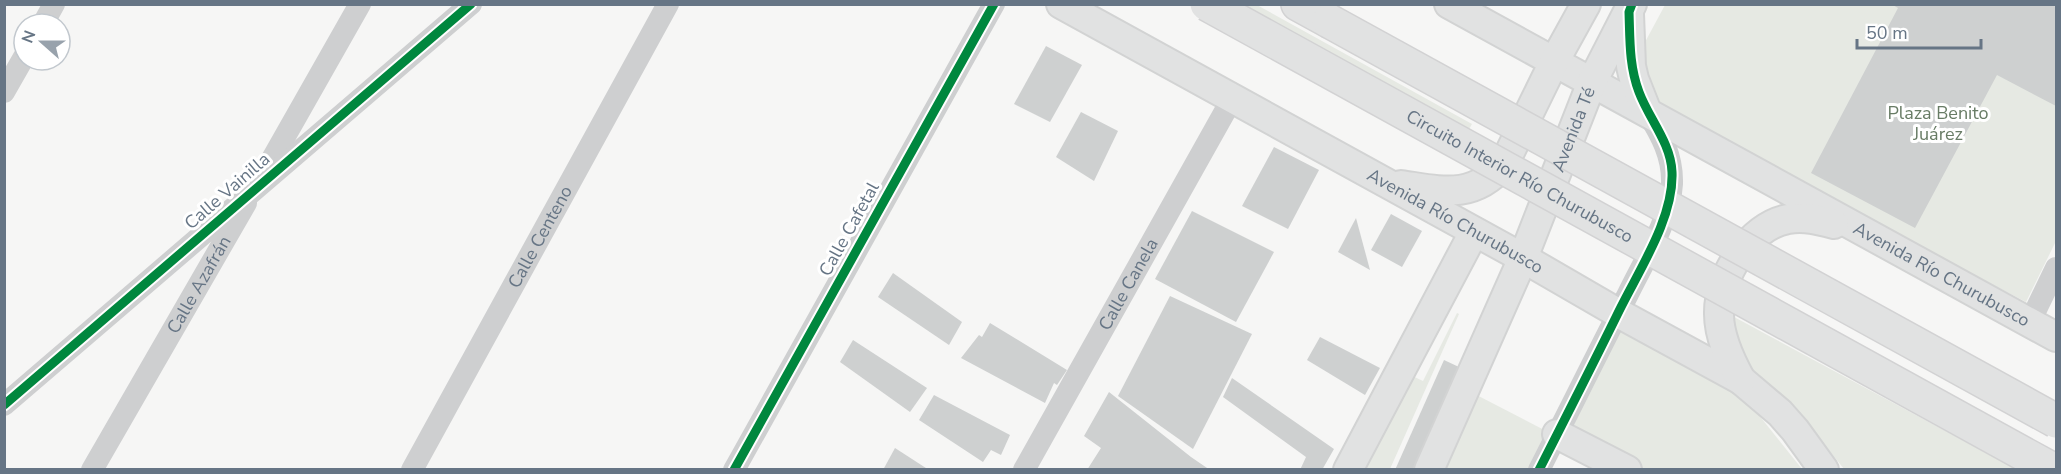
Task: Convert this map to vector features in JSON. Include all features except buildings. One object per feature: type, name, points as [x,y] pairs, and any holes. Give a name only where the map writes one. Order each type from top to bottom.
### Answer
[{"type":"highway","name":"Circuito Interior Río Churubusco","points":[[1207,4],[2053,470]]},
{"type":"highway","points":[[1298,4],[2056,422]]},
{"type":"main road","name":"Avenida Río Churubusco","points":[[1061,4],[1741,380],[1780,413],[1824,470]]},
{"type":"main road","name":"Avenida Río Churubusco","points":[[1449,4],[2056,337]]},
{"type":"main road","points":[[1385,183],[1452,192],[1472,188],[1489,178],[1504,165],[1586,4]]},
{"type":"main road","points":[[1630,8],[1631,66],[1647,112]]},
{"type":"main road","name":"Avenida Té","points":[[1429,470],[1523,258],[1592,82],[1630,8]]},
{"type":"main road","points":[[1741,380],[1726,349],[1719,315],[1726,278],[1741,253],[1763,230],[1777,222],[1791,218],[1804,218],[1857,228]]},
{"type":"main road","points":[[1348,470],[1473,232]]},
{"type":"main road","points":[[1557,434],[1627,470]]},
{"type":"street","name":"Calle Azafrán","points":[[92,470],[360,4]]},
{"type":"street","name":"Calle Vainilla","points":[[4,405],[471,4]]},
{"type":"street","name":"Calle Centeno","points":[[412,470],[668,4]]},
{"type":"street","name":"Calle Cafetal","points":[[734,470],[994,4]]},
{"type":"street","points":[[4,92],[15,72]]},
{"type":"street","name":"Calle Canela","points":[[1024,470],[1232,99]]},
{"type":"street","points":[[1539,470],[1663,222],[1669,203],[1672,169],[1669,154],[1664,140],[1647,112]]},
{"type":"street","points":[[2030,322],[2056,268]]},
{"type":"green space","points":[[1223,5],[1257,5],[1472,124],[1463,140]]},
{"type":"green space","name":"Plaza Benito Juárez","points":[[1665,5],[2056,5],[2056,241],[2026,302],[1803,186],[1670,121],[1641,87],[1644,44]]},
{"type":"green space","points":[[1723,311],[2016,469],[1844,469],[1803,418],[1728,369]]},
{"type":"green space","points":[[1457,313],[1459,314],[1390,469],[1354,470],[1406,373],[1423,381]]},
{"type":"green space","points":[[1619,328],[1738,389],[1802,469],[1624,469],[1566,442]]},
{"type":"green space","points":[[1465,389],[1550,433],[1532,469],[1430,470]]},
{"type":"cycle path","points":[[4,405],[471,4]]},
{"type":"cycle path","points":[[734,470],[994,4]]},
{"type":"cycle path","points":[[1539,470],[1654,243],[1671,189],[1672,172],[1668,151],[1643,102],[1633,72],[1629,12],[1632,4]]}]
